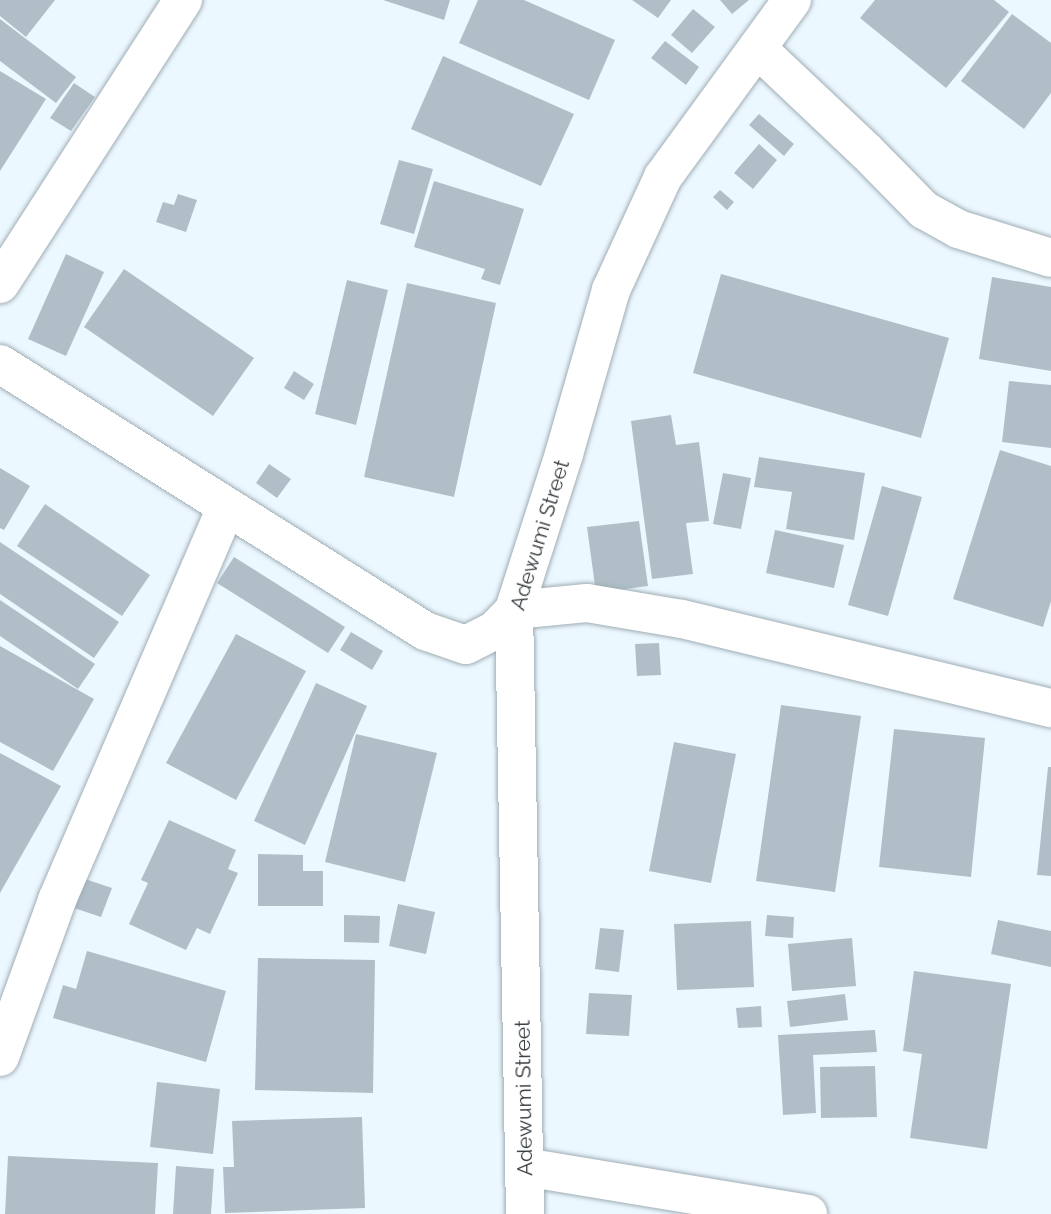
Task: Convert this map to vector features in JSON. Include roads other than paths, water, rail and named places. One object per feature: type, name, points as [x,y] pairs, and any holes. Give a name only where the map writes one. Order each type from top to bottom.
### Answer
[{"type":"street","points":[[0,284],[183,0]]},
{"type":"street","name":"Adewumi Street","points":[[525,1214],[514,610],[611,290],[663,177],[792,0]]},
{"type":"street","points":[[758,48],[924,210],[958,229],[1051,258]]},
{"type":"street","points":[[0,363],[425,631],[466,645],[495,630],[514,610],[587,603],[682,619],[1051,708]]},
{"type":"street","points":[[0,1057],[57,900],[226,507]]},
{"type":"street","points":[[525,1167],[808,1214]]}]
